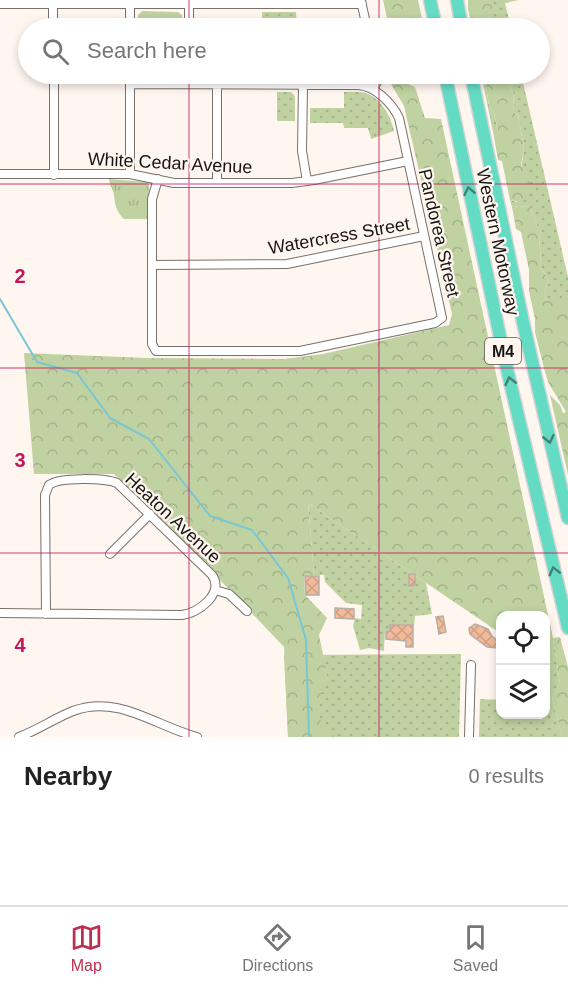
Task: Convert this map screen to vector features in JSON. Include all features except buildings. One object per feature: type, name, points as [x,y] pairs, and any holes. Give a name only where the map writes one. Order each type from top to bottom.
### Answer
[{"type":"highway","points":[[430,0],[434,18]]},
{"type":"highway","points":[[457,0],[460,18]]},
{"type":"highway","name":"Western Motorway","points":[[447,84],[504,356],[568,628]]},
{"type":"highway","name":"Western Motorway","points":[[473,84],[523,321],[568,518]]},
{"type":"street","points":[[53,2],[53,18]]},
{"type":"street","points":[[0,4],[362,2],[365,18]]},
{"type":"street","points":[[130,4],[130,18]]},
{"type":"street","points":[[189,4],[189,18]]},
{"type":"street","points":[[54,84],[54,175]]},
{"type":"street","points":[[130,174],[130,84],[360,85],[373,89],[376,84]]},
{"type":"street","points":[[217,85],[217,183]]},
{"type":"street","points":[[303,85],[302,151],[307,181]]},
{"type":"street","name":"Pandorea Street","points":[[158,179],[152,199],[152,344],[154,350],[160,352],[300,351],[440,321],[442,315],[398,114],[373,89]]},
{"type":"street","name":"White Cedar Avenue","points":[[0,174],[130,174],[172,183],[307,181],[408,161]]},
{"type":"street","name":"Watercress Street","points":[[152,265],[287,264],[424,236]]},
{"type":"street","name":"Heaton Avenue","points":[[0,613],[46,614],[190,614],[213,595],[215,579],[150,514],[113,481],[58,480],[49,484],[45,495],[46,614]]},
{"type":"street","points":[[110,554],[150,514]]},
{"type":"street","name":"Heaton Avenue","points":[[215,590],[229,594],[247,611]]},
{"type":"street","points":[[469,737],[471,664]]},
{"type":"street","points":[[19,737],[74,711],[99,705],[125,708],[197,737]]},
{"type":"green space","points":[[383,0],[418,0],[422,18],[387,18]]},
{"type":"green space","points":[[468,0],[491,0],[493,14],[488,18],[470,18]]},
{"type":"green space","points":[[491,0],[519,0],[505,3],[509,18],[488,18]]},
{"type":"green space","points":[[142,11],[178,12],[182,18],[138,18]]},
{"type":"green space","points":[[262,12],[296,12],[296,18],[262,18]]},
{"type":"green space","points":[[391,84],[408,84],[415,87],[425,118],[441,119],[547,611],[496,611],[496,630],[308,503],[314,575],[304,576],[305,595],[327,618],[319,635],[327,674],[323,700],[314,706],[326,732],[337,737],[288,737],[284,647],[175,533],[114,474],[34,474],[24,353],[147,358],[284,359],[323,354],[449,325],[452,314],[404,106]]},
{"type":"green space","points":[[483,84],[486,84],[489,105],[494,113],[498,132],[495,130],[493,132]]},
{"type":"green space","points":[[486,84],[509,84],[514,96],[513,112],[518,115],[524,147],[521,166],[530,173],[528,189],[521,200],[510,200],[502,161],[498,160],[493,132],[495,129],[498,131],[494,113],[489,105]]},
{"type":"green space","points":[[509,84],[523,84],[568,277],[568,294],[563,295],[561,303],[547,301],[544,291],[549,280],[541,268],[539,231],[530,206],[512,207],[510,200],[517,202],[524,147],[518,115],[513,112],[514,96]]},
{"type":"green space","points":[[277,92],[291,92],[295,96],[295,121],[277,121]]},
{"type":"green space","points":[[344,92],[362,92],[378,100],[391,120],[394,131],[371,139],[368,128],[344,128],[343,123],[310,123],[310,108],[344,108]]},
{"type":"green space","points":[[109,179],[148,182],[147,219],[124,219],[117,209]]},
{"type":"green space","points":[[530,206],[539,231],[541,268],[549,280],[544,291],[547,301],[554,298],[561,302],[563,294],[568,294],[568,475],[550,395],[560,405],[563,413],[566,412],[548,382],[544,368],[535,332],[535,319],[529,291],[529,270],[521,232],[516,229],[512,207]]},
{"type":"green space","points":[[308,503],[426,583],[432,614],[415,616],[414,626],[390,625],[390,630],[385,630],[384,651],[369,648],[360,650],[353,626],[355,618],[361,619],[362,605],[346,603],[325,582],[324,575],[314,575]]},
{"type":"green space","points":[[550,624],[553,638],[560,637],[568,667],[568,737],[562,737],[552,697],[560,683],[553,639],[550,639]]},
{"type":"green space","points":[[550,638],[553,638],[560,683],[552,697],[562,737],[479,737],[480,699],[496,700],[496,719],[550,719]]},
{"type":"green space","points":[[461,654],[459,737],[288,737],[284,655]]},
{"type":"waterway","points":[[0,299],[37,362],[77,373],[110,418],[149,439],[210,516],[252,530],[288,578],[306,640],[309,737]]}]
